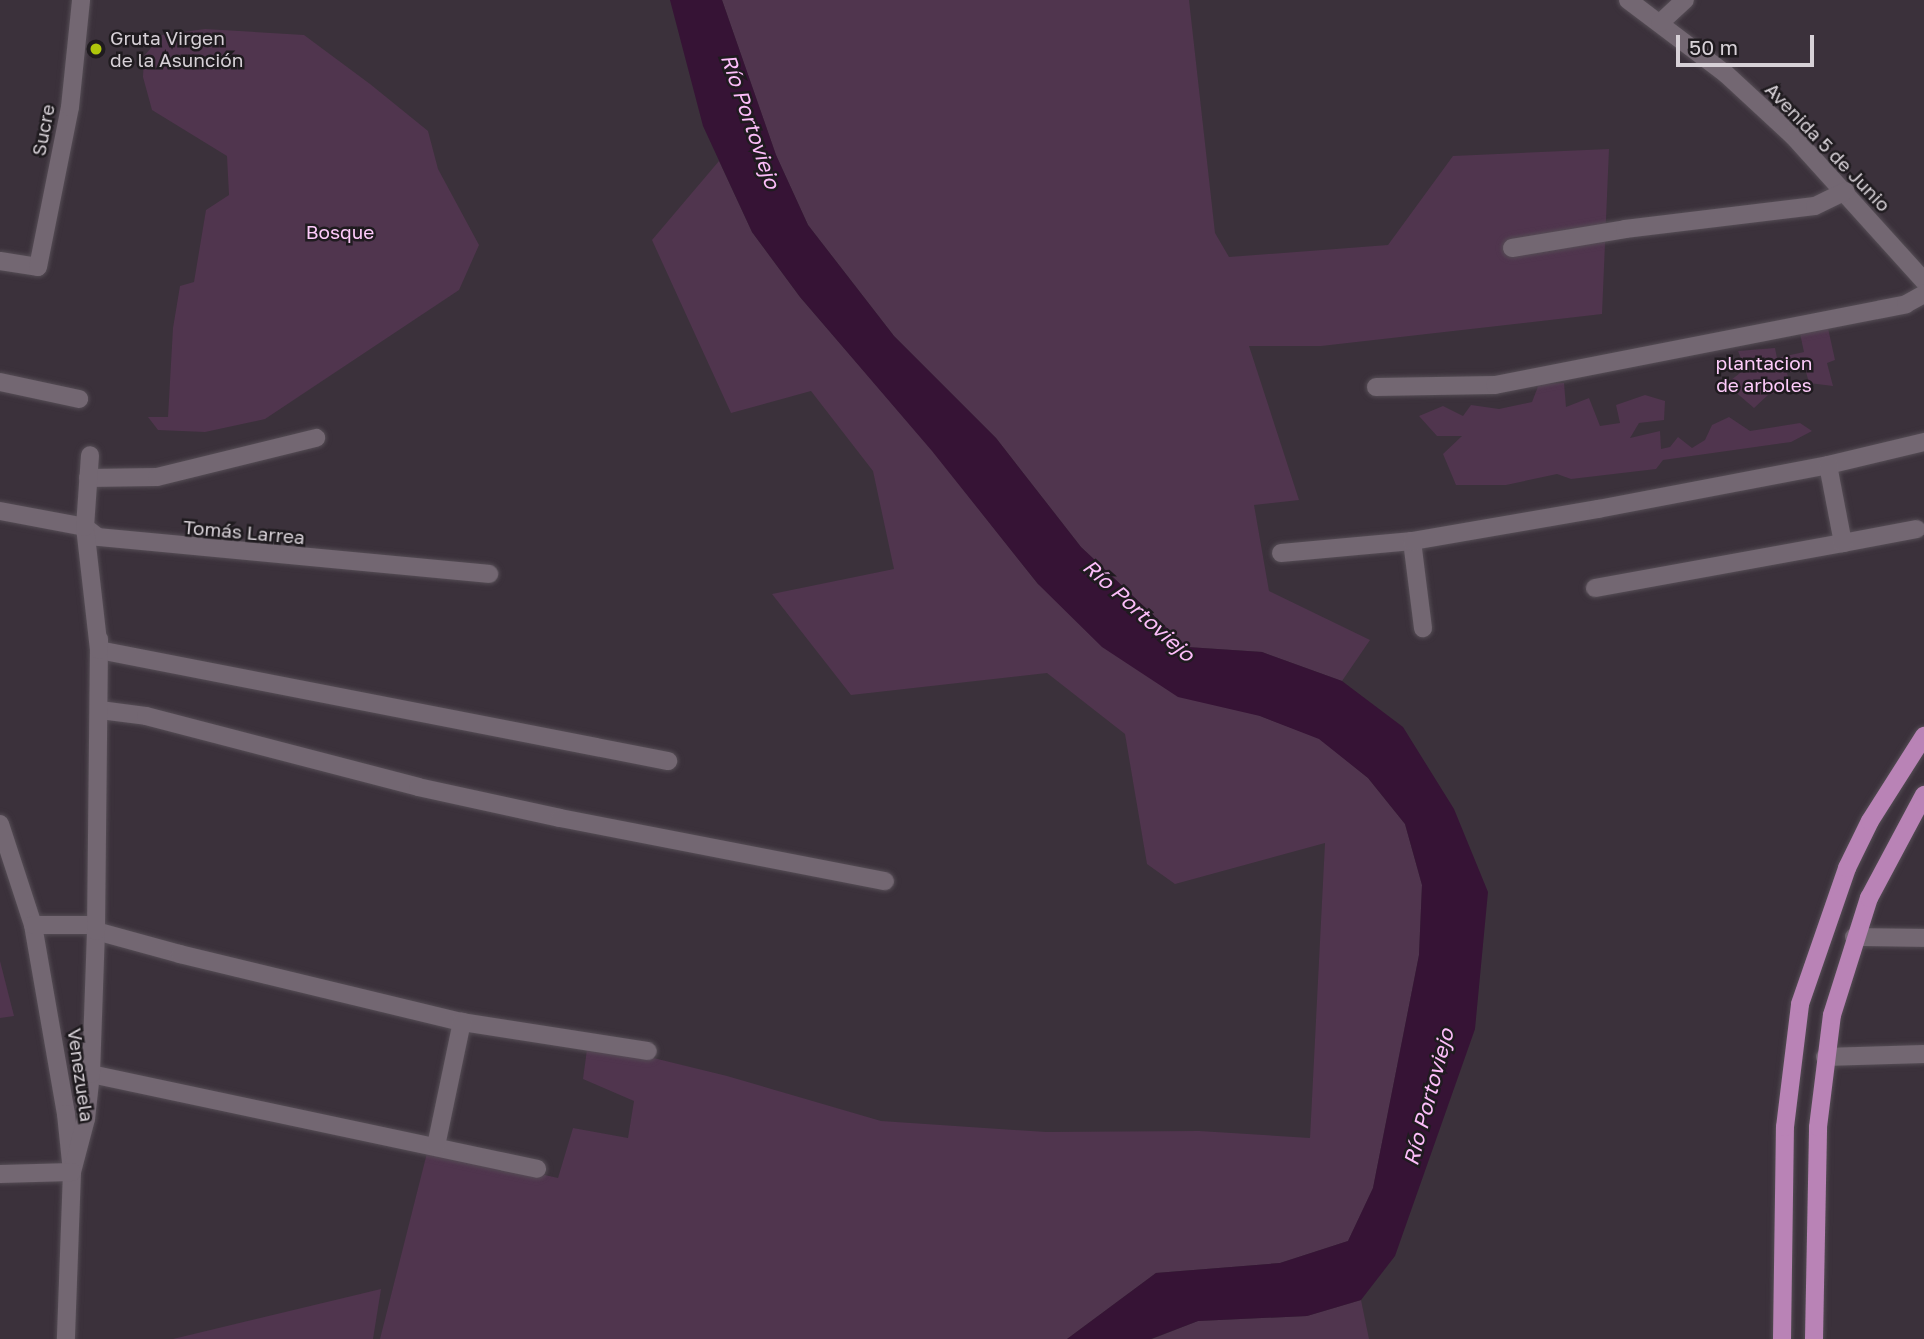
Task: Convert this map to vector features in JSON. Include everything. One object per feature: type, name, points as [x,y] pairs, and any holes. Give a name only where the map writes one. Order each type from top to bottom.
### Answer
[{"type":"main road","points":[[1782,1339],[1786,1127],[1800,1004],[1847,868],[1870,821],[1924,736]]},
{"type":"main road","points":[[1814,1339],[1816,1169],[1825,1057],[1832,1014],[1854,937],[1887,859],[1924,794]]},
{"type":"street","name":"Sucre","points":[[0,261],[38,267],[70,107],[81,0]]},
{"type":"street","name":"Avenida 5 de Junio","points":[[1628,0],[1726,74],[1846,191],[1924,281]]},
{"type":"street","points":[[1661,23],[1685,0]]},
{"type":"street","points":[[1512,248],[1625,229],[1815,206],[1846,191]]},
{"type":"street","points":[[1376,387],[1495,385],[1906,304],[1924,294]]},
{"type":"street","points":[[0,382],[79,399]]},
{"type":"street","points":[[88,478],[158,477],[316,438]]},
{"type":"street","points":[[1281,552],[1412,541],[1829,465],[1924,442]]},
{"type":"street","points":[[0,1174],[72,1172],[86,1119],[91,1074],[96,928],[100,710],[99,650],[88,478],[90,455]]},
{"type":"street","points":[[1829,465],[1843,543]]},
{"type":"street","name":"Tomás Larrea","points":[[0,511],[92,532],[489,574]]},
{"type":"street","points":[[1595,588],[1917,529]]},
{"type":"street","points":[[1412,541],[1423,628]]},
{"type":"street","points":[[99,650],[668,761]]},
{"type":"street","points":[[100,710],[146,716],[418,787],[560,818],[886,881]]},
{"type":"street","name":"Venezuela","points":[[0,824],[33,925],[56,1046],[72,1172],[66,1339]]},
{"type":"street","points":[[33,925],[96,928],[462,1022],[648,1051]]},
{"type":"street","points":[[1854,937],[1924,938]]},
{"type":"street","points":[[436,1146],[462,1022]]},
{"type":"street","points":[[1825,1057],[1924,1054]]},
{"type":"street","points":[[91,1074],[537,1169]]},
{"type":"green space","points":[[722,0],[1189,0],[1215,233],[1229,257],[1388,245],[1453,156],[1609,149],[1602,314],[1321,346],[1249,346],[1299,500],[1254,505],[1269,591],[1370,640],[1342,681],[1262,652],[1187,647],[1081,547],[996,438],[894,336],[808,225],[776,155]]},
{"type":"green space","name":"Bosque","points":[[205,29],[304,35],[370,84],[428,131],[438,169],[479,245],[459,290],[265,419],[205,432],[158,430],[148,417],[168,417],[173,328],[180,286],[194,282],[206,210],[229,195],[227,156],[152,110],[143,77],[144,56],[162,35]]},
{"type":"green space","points":[[719,161],[752,232],[800,297],[933,451],[1038,584],[1260,716],[1319,738],[1368,778],[1405,824],[1422,885],[1419,955],[1373,1188],[1348,1241],[1280,1263],[1156,1273],[1067,1339],[380,1339],[428,1149],[558,1178],[573,1128],[628,1138],[634,1101],[583,1079],[588,1042],[727,1076],[881,1121],[1046,1132],[1199,1131],[1310,1138],[1325,843],[1175,884],[1147,864],[1125,734],[1047,673],[851,695],[772,594],[894,569],[873,471],[811,391],[731,413],[652,240]]},
{"type":"green space","name":"plantacion de arboles","points":[[1828,328],[1835,360],[1827,363],[1833,386],[1809,383],[1805,368],[1787,373],[1791,388],[1768,395],[1754,408],[1726,384],[1745,369],[1738,351],[1775,348],[1777,358],[1804,352],[1799,329]]},
{"type":"green space","points":[[1564,383],[1566,407],[1589,398],[1600,426],[1620,423],[1616,405],[1645,395],[1665,401],[1664,420],[1639,423],[1630,438],[1660,431],[1661,449],[1670,447],[1678,437],[1692,448],[1705,440],[1712,425],[1729,417],[1750,431],[1800,423],[1812,431],[1791,442],[1663,460],[1656,469],[1571,479],[1557,474],[1506,485],[1456,485],[1443,454],[1462,436],[1437,436],[1419,416],[1443,406],[1463,416],[1471,405],[1499,409],[1532,402],[1539,384]]},
{"type":"green space","points":[[0,961],[14,1016],[0,1018]]},
{"type":"green space","points":[[381,1289],[373,1339],[173,1339]]},
{"type":"green space","points":[[1361,1300],[1369,1339],[1152,1339],[1198,1321],[1307,1316]]},
{"type":"water","name":"Río Portoviejo","points":[[670,0],[722,0],[776,155],[808,225],[894,336],[996,438],[1081,547],[1187,647],[1262,652],[1342,681],[1403,727],[1454,809],[1488,892],[1475,1029],[1395,1256],[1361,1300],[1307,1316],[1198,1321],[1151,1339],[1067,1339],[1156,1273],[1280,1263],[1348,1241],[1373,1188],[1419,955],[1422,885],[1405,824],[1368,778],[1319,739],[1260,716],[1178,697],[1102,647],[1038,584],[932,451],[800,297],[752,232],[703,126]]},
{"type":"place","name":"Gruta Virgen de la Asunción","points":[[96,49]]}]
